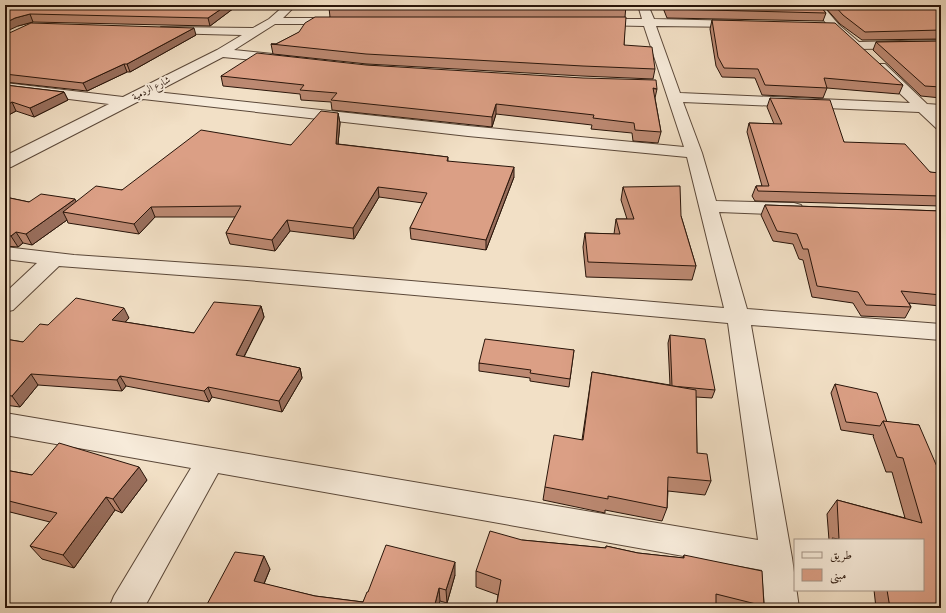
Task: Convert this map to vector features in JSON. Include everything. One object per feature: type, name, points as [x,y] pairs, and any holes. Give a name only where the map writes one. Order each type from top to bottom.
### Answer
[{"type":"street","name":"شارع الردمية","points":[[7,160],[221,53],[273,21],[291,5]]},
{"type":"street","points":[[816,5],[835,27],[858,46],[941,125]]},
{"type":"street","points":[[586,22],[646,13],[750,24]]},
{"type":"street","points":[[646,13],[668,89],[694,153],[738,317],[776,558],[782,608]]},
{"type":"street","points":[[273,21],[351,21]]},
{"type":"street","points":[[820,26],[835,27]]},
{"type":"street","points":[[157,29],[256,32]]},
{"type":"street","points":[[858,46],[941,44]]},
{"type":"street","points":[[221,53],[292,60]]},
{"type":"street","points":[[5,87],[124,102]]},
{"type":"street","points":[[668,89],[941,109]]},
{"type":"street","points":[[140,94],[468,131],[694,153]]},
{"type":"street","points":[[708,206],[809,210]]},
{"type":"street","points":[[5,253],[53,260],[280,276],[738,317],[941,332]]},
{"type":"street","points":[[5,305],[53,260]]},
{"type":"street","points":[[5,424],[776,558]]},
{"type":"street","points":[[126,608],[211,460]]},
{"type":"building","points":[[5,5],[227,5],[208,18],[30,14],[15,18],[5,23]]},
{"type":"building","points":[[334,5],[626,5],[626,9],[329,8]]},
{"type":"building","points":[[666,5],[819,5],[826,13],[668,9]]},
{"type":"building","points":[[834,5],[941,5],[941,30],[865,32],[843,15]]},
{"type":"building","points":[[315,17],[626,17],[624,45],[652,47],[655,69],[366,54],[271,44],[276,44],[299,32],[305,23]]},
{"type":"building","points":[[712,20],[835,23],[903,85],[824,78],[827,88],[765,85],[758,69],[724,68],[718,57]]},
{"type":"building","points":[[31,23],[194,28],[127,64],[83,83],[5,74],[5,35]]},
{"type":"building","points":[[941,41],[941,87],[925,86],[876,42]]},
{"type":"building","points":[[257,53],[366,65],[583,78],[656,80],[657,89],[653,88],[661,132],[635,130],[634,123],[593,118],[594,115],[496,104],[492,117],[331,100],[337,93],[300,90],[304,85],[221,76]]},
{"type":"building","points":[[5,85],[64,92],[30,108],[12,102],[5,106]]},
{"type":"building","points":[[770,98],[830,100],[844,142],[905,144],[930,172],[940,173],[941,196],[758,191],[756,186],[769,186],[749,123],[782,124]]},
{"type":"building","points":[[321,111],[338,113],[336,144],[448,157],[447,161],[514,167],[486,240],[410,228],[427,193],[378,187],[353,228],[287,220],[272,240],[226,233],[241,206],[151,207],[134,224],[63,212],[96,186],[122,190],[201,130],[291,145]]},
{"type":"building","points":[[680,186],[681,216],[696,266],[588,262],[585,233],[620,234],[616,219],[634,219],[623,187]]},
{"type":"building","points":[[41,194],[75,199],[26,234],[16,232],[11,236],[5,235],[5,197],[29,202]]},
{"type":"building","points":[[765,205],[941,211],[941,295],[901,291],[911,307],[866,305],[858,292],[817,286],[808,249],[803,249],[797,234],[777,231]]},
{"type":"building","points":[[76,298],[124,308],[112,320],[194,333],[214,302],[261,306],[236,355],[300,368],[279,401],[208,387],[204,391],[120,376],[117,380],[31,374],[12,396],[5,395],[5,339],[23,342],[40,324],[48,325]]},
{"type":"building","points":[[670,335],[705,339],[715,390],[672,386]]},
{"type":"building","points":[[485,339],[574,350],[570,379],[530,373],[531,370],[479,363]]},
{"type":"building","points":[[592,372],[696,390],[697,453],[707,454],[711,481],[668,477],[667,508],[608,496],[608,499],[545,487],[554,435],[583,440]]},
{"type":"building","points":[[835,384],[877,393],[887,422],[883,421],[880,426],[846,422]]},
{"type":"building","points":[[883,421],[919,425],[941,476],[941,608],[890,608],[887,591],[924,591],[924,539],[839,539],[837,500],[922,523],[903,458],[897,457]]},
{"type":"building","points":[[59,443],[139,467],[113,499],[106,497],[63,555],[30,546],[57,513],[5,500],[5,470],[32,475]]},
{"type":"building","points":[[490,531],[522,540],[606,548],[606,546],[638,553],[684,558],[684,555],[762,571],[764,606],[716,594],[716,608],[496,608],[501,580],[476,571]]},
{"type":"building","points":[[386,545],[455,562],[446,590],[439,588],[434,608],[205,608],[235,552],[264,556],[254,581],[315,596],[363,602]]}]
